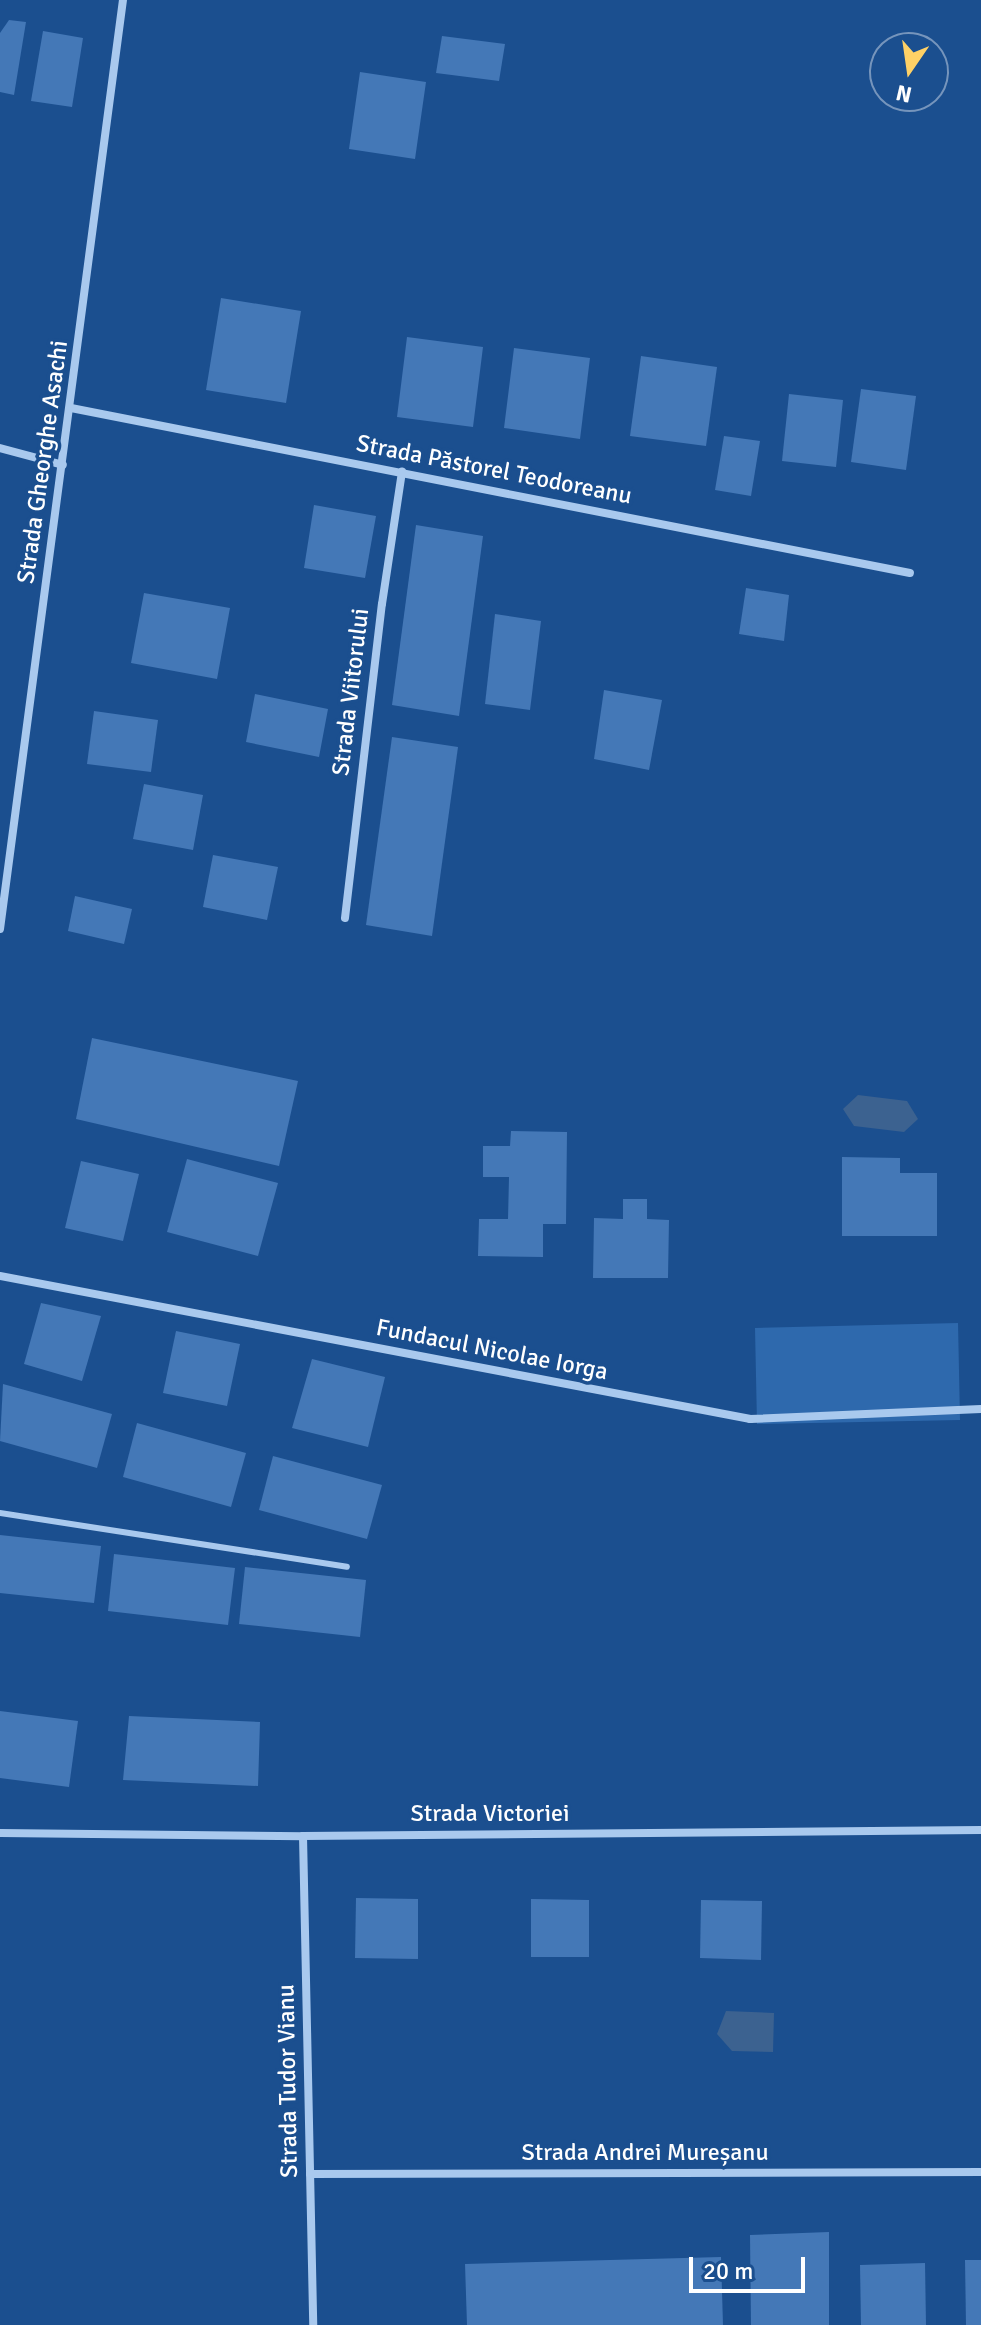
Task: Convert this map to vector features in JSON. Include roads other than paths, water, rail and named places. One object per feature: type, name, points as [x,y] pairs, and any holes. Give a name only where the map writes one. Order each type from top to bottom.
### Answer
[{"type":"street","name":"Strada Gheorghe Asachi","points":[[0,929],[123,0]]},
{"type":"street","name":"Strada Păstorel Teodoreanu","points":[[71,408],[910,573]]},
{"type":"street","points":[[0,448],[63,465]]},
{"type":"street","name":"Strada Viitorului","points":[[345,918],[382,604],[402,471]]},
{"type":"street","name":"Fundacul Nicolae Iorga","points":[[0,1276],[750,1419],[981,1409]]},
{"type":"street","name":"Strada Victoriei","points":[[0,1833],[303,1836],[981,1830]]},
{"type":"street","name":"Strada Tudor Vianu","points":[[303,1836],[313,2325]]},
{"type":"street","name":"Strada Andrei Mureșanu","points":[[310,2174],[981,2172]]},
{"type":"lane","points":[[0,1513],[347,1567]]}]
